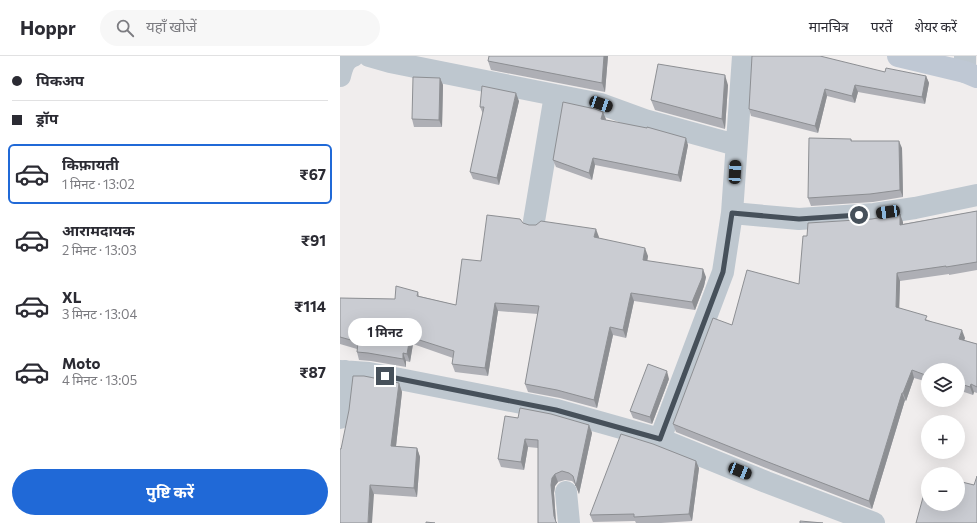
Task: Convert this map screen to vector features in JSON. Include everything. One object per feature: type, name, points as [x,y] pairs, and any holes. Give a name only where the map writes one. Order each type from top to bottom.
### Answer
[{"type":"main road","points":[[898,56],[969,68]]},
{"type":"street","points":[[340,76],[344,64],[350,57],[353,56]]},
{"type":"street","points":[[369,56],[390,59],[601,104],[645,120],[736,145]]},
{"type":"street","points":[[660,439],[723,272],[732,213],[743,56]]},
{"type":"street","points":[[534,221],[554,95]]},
{"type":"street","points":[[732,213],[799,219],[874,214],[914,208],[977,195]]},
{"type":"street","points":[[340,418],[342,371],[369,372],[556,410],[660,439],[766,482],[874,523]]},
{"type":"street","points":[[566,492],[569,523]]},
{"type":"building","points":[[489,56],[604,56],[602,83],[488,61]]},
{"type":"building","points":[[752,56],[820,56],[885,72],[886,68],[926,76],[922,97],[855,85],[852,96],[825,89],[815,126],[749,109]]},
{"type":"building","points":[[658,64],[725,75],[722,119],[651,100]]},
{"type":"building","points":[[413,77],[440,78],[439,120],[412,119]]},
{"type":"building","points":[[482,86],[516,93],[497,178],[470,172],[484,107],[480,107]]},
{"type":"building","points":[[563,102],[603,112],[601,119],[647,127],[686,138],[678,175],[593,158],[589,173],[553,160]]},
{"type":"building","points":[[809,138],[851,139],[851,141],[899,141],[900,190],[870,194],[808,198]]},
{"type":"building","points":[[977,211],[977,262],[897,273],[896,307],[927,316],[925,320],[962,330],[959,339],[977,344],[977,387],[971,384],[970,387],[965,385],[965,363],[921,363],[921,373],[912,370],[902,393],[869,501],[673,424],[713,318],[732,325],[747,270],[799,284],[803,236],[807,236],[808,223],[872,219],[900,214],[900,225]]},
{"type":"building","points":[[487,215],[520,219],[523,223],[529,225],[536,225],[541,221],[596,229],[594,237],[645,248],[643,260],[703,269],[702,278],[692,302],[631,293],[623,330],[610,327],[594,400],[557,390],[525,384],[539,306],[495,303],[485,368],[452,364],[454,351],[410,337],[407,354],[403,353],[403,359],[357,352],[358,342],[340,337],[340,298],[395,299],[396,286],[418,292],[417,296],[456,305],[462,259],[481,261]]},
{"type":"building","points":[[648,364],[667,371],[650,417],[630,411]]},
{"type":"building","points":[[353,376],[364,376],[399,383],[391,446],[417,448],[414,488],[370,485],[368,523],[340,523],[340,449],[349,410]]},
{"type":"building","points":[[520,408],[551,414],[589,425],[576,486],[573,476],[569,473],[562,471],[555,474],[552,478],[551,485],[554,516],[557,523],[538,523],[538,440],[525,439],[521,462],[498,459],[505,416],[518,418]]},
{"type":"building","points":[[621,434],[653,444],[696,461],[689,514],[634,517],[634,514],[590,515]]},
{"type":"building","points":[[977,476],[977,523],[916,523],[921,505],[921,511],[965,511],[965,483],[974,485]]},
{"type":"building","points":[[800,521],[823,523],[800,523]]},
{"type":"route","points":[[385,376],[556,410],[660,439],[723,272],[732,213],[799,219],[859,215]]}]
